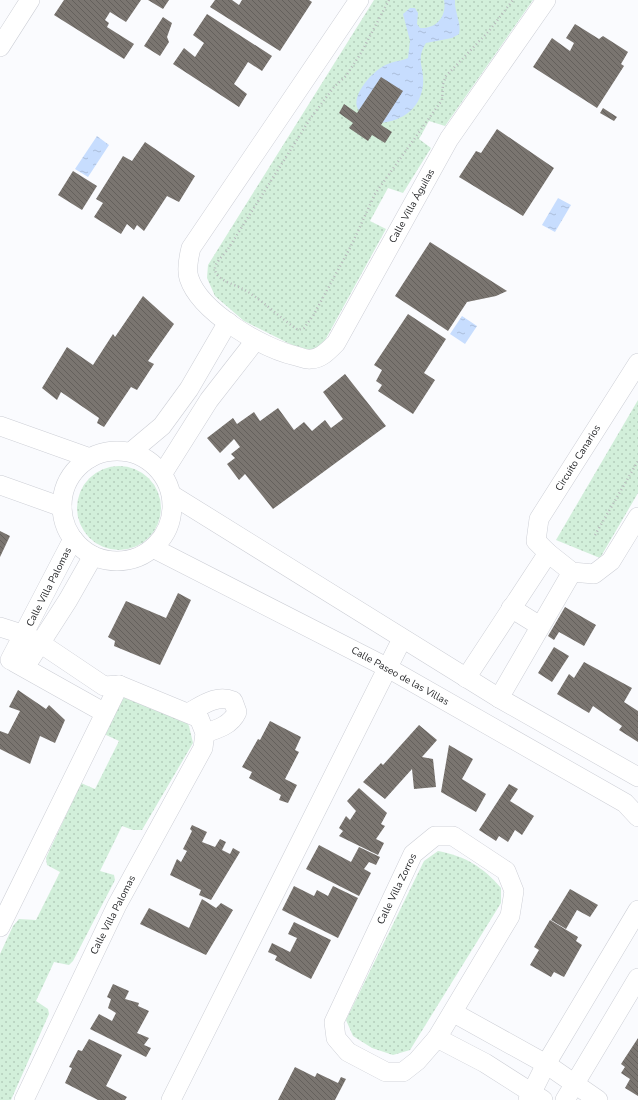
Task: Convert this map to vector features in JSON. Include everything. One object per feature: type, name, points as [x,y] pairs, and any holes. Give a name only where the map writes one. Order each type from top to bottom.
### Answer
[{"type":"street","points":[[0,47],[30,0]]},
{"type":"street","name":"Calle Villa Águilas","points":[[359,0],[192,248],[189,260],[188,277],[199,297],[228,322],[255,341],[281,353],[311,360],[323,355],[336,343],[449,139],[546,0]]},
{"type":"street","points":[[131,452],[162,426],[189,389],[228,322]]},
{"type":"street","points":[[162,473],[209,400],[255,341]]},
{"type":"street","name":"Circuito Canarios","points":[[572,572],[548,553],[536,541],[539,519],[638,363]]},
{"type":"street","points":[[189,389],[209,400]]},
{"type":"street","points":[[0,426],[90,458]]},
{"type":"street","points":[[110,451],[131,452],[148,460],[162,473],[172,495],[173,510],[170,524],[163,538],[142,556],[117,561],[105,560],[93,556],[85,551],[73,539],[65,524],[62,506],[63,495],[70,479],[80,464],[90,458],[110,451]]},
{"type":"street","points":[[0,485],[62,506]]},
{"type":"street","points":[[172,495],[499,698],[638,777]]},
{"type":"street","points":[[499,698],[572,572],[594,574],[611,561],[638,517]]},
{"type":"street","name":"Calle Villa Palomas","points":[[32,639],[73,539]]},
{"type":"street","name":"Calle Paseo de las Villas","points":[[152,548],[388,668],[625,803],[638,817]]},
{"type":"street","points":[[466,678],[548,553]]},
{"type":"street","name":"Calle Villa Palomas","points":[[93,556],[68,600],[12,661],[104,714]]},
{"type":"street","points":[[511,608],[540,626]]},
{"type":"street","points":[[0,627],[32,639],[104,686],[119,685],[199,718],[205,733],[219,729],[233,720],[237,712],[233,700],[224,697],[188,713]]},
{"type":"street","points":[[171,1100],[402,639]]},
{"type":"street","points":[[0,927],[119,685]]},
{"type":"street","name":"Calle Villa Palomas","points":[[24,1100],[116,905],[203,748],[205,733]]},
{"type":"street","name":"Calle Villa Zorros","points":[[435,836],[453,836],[506,871],[514,891],[510,916],[438,1038],[403,1072],[386,1072],[348,1052],[336,1038],[334,1022],[413,854],[435,836]]},
{"type":"street","points":[[438,1038],[485,1063],[534,1098],[546,1064],[638,910]]},
{"type":"street","points":[[569,1092],[638,978]]},
{"type":"street","points":[[454,1012],[498,1039],[546,1064],[569,1092],[598,1100]]},
{"type":"street","points":[[485,1063],[498,1039]]},
{"type":"path","points":[[389,0],[361,53],[346,76],[334,87],[310,119],[228,249],[216,264],[215,271],[217,274],[227,282],[242,288],[298,330],[304,328],[313,316],[351,246],[375,194],[442,100],[446,76],[489,31],[513,0]]},
{"type":"path","points":[[595,535],[638,462]]},
{"type":"green space","points":[[374,0],[533,0],[445,126],[429,121],[419,139],[431,148],[403,193],[388,188],[370,221],[386,229],[323,344],[315,350],[306,352],[244,321],[215,296],[207,278],[208,265]]},
{"type":"green space","points":[[638,400],[638,493],[600,558],[556,540]]},
{"type":"green space","points":[[119,466],[135,469],[149,478],[158,492],[161,508],[158,524],[149,538],[135,547],[119,550],[103,547],[89,538],[80,524],[77,508],[80,492],[89,478],[103,469]]},
{"type":"green space","points":[[125,697],[185,720],[189,726],[193,743],[142,830],[133,830],[122,826],[100,871],[114,875],[115,880],[73,961],[69,965],[54,962],[36,1001],[48,1009],[49,1014],[11,1100],[0,1100],[0,954],[13,926],[19,919],[36,920],[60,872],[47,865],[46,858],[81,783],[95,789],[119,741],[104,734],[120,701]]},
{"type":"green space","points":[[438,851],[465,859],[480,868],[501,888],[501,903],[410,1050],[393,1055],[372,1048],[353,1036],[346,1020],[424,861]]},
{"type":"water","points":[[444,0],[455,0],[460,26],[459,34],[452,38],[426,43],[421,54],[423,85],[418,102],[407,114],[400,118],[392,121],[375,123],[363,115],[358,109],[356,103],[357,97],[365,83],[377,71],[390,63],[408,58],[410,41],[403,14],[410,8],[415,8],[418,13],[417,24],[420,28],[426,28],[436,24],[440,20],[445,6]]},
{"type":"water","points":[[97,136],[109,145],[88,177],[75,169]]},
{"type":"water","points":[[558,198],[571,205],[555,232],[542,225]]},
{"type":"water","points":[[462,316],[477,326],[465,344],[450,334]]},
{"type":"building","points":[[64,0],[141,0],[126,22],[110,12],[105,20],[109,23],[107,27],[134,44],[124,59],[54,15]]},
{"type":"building","points":[[148,0],[169,0],[163,9]]},
{"type":"building","points":[[215,0],[232,0],[239,5],[242,0],[309,0],[312,2],[280,51],[210,7]]},
{"type":"building","points":[[207,14],[272,56],[262,71],[248,62],[234,84],[247,94],[239,107],[173,64],[184,48],[195,57],[204,43],[193,35]]},
{"type":"building","points":[[163,17],[172,23],[167,37],[169,42],[160,56],[144,46]]},
{"type":"building","points":[[575,24],[599,39],[603,36],[628,52],[621,64],[624,66],[597,108],[533,67],[552,38],[570,51],[574,43],[566,38]]},
{"type":"building","points":[[381,77],[403,91],[381,125],[392,132],[385,143],[372,135],[368,141],[349,128],[353,123],[339,113],[344,104],[357,113]]},
{"type":"building","points":[[603,108],[617,117],[614,121],[600,113]]},
{"type":"building","points":[[497,129],[554,168],[523,216],[459,177],[476,151],[481,153]]},
{"type":"building","points":[[145,142],[195,176],[179,202],[167,196],[144,231],[137,225],[134,230],[127,224],[121,234],[94,217],[103,203],[96,199],[123,156],[132,161]]},
{"type":"building","points":[[73,171],[97,186],[82,210],[58,195]]},
{"type":"building","points":[[430,242],[507,291],[496,296],[467,302],[448,331],[395,296]]},
{"type":"building","points":[[143,296],[174,324],[148,361],[154,364],[137,390],[131,387],[104,427],[97,423],[99,418],[61,392],[57,400],[42,388],[67,347],[93,365],[113,334],[115,337]]},
{"type":"building","points":[[408,314],[446,339],[424,373],[435,380],[413,414],[378,391],[382,385],[376,381],[382,370],[374,365]]},
{"type":"building","points":[[345,374],[386,426],[273,509],[245,474],[239,480],[227,464],[235,458],[231,454],[240,447],[234,439],[220,453],[207,438],[233,418],[237,424],[254,412],[260,421],[278,408],[294,430],[304,422],[312,431],[325,420],[331,428],[343,419],[323,392]]},
{"type":"building","points":[[0,531],[10,536],[0,557]]},
{"type":"building","points":[[178,593],[191,600],[160,665],[114,646],[115,641],[108,637],[126,601],[166,618]]},
{"type":"building","points":[[565,607],[596,625],[584,646],[559,632],[554,640],[548,636]]},
{"type":"building","points":[[554,647],[569,656],[552,682],[538,673]]},
{"type":"building","points":[[584,662],[632,688],[624,702],[638,711],[638,742],[619,730],[622,726],[593,706],[589,713],[557,694],[569,674],[574,678]]},
{"type":"building","points":[[18,690],[46,709],[49,705],[65,720],[55,743],[40,736],[30,764],[0,749],[0,731],[8,734],[20,711],[9,707]]},
{"type":"building","points":[[270,721],[301,737],[295,750],[299,752],[285,779],[297,785],[288,803],[279,800],[281,795],[249,778],[252,772],[242,767],[258,739],[260,740]]},
{"type":"building","points":[[419,725],[437,740],[422,757],[433,759],[436,787],[414,789],[412,769],[385,799],[363,782],[381,763],[383,765]]},
{"type":"building","points":[[449,745],[473,759],[462,779],[486,794],[476,812],[441,792]]},
{"type":"building","points":[[509,784],[518,789],[510,801],[534,816],[522,835],[515,830],[508,842],[499,836],[496,841],[479,830]]},
{"type":"building","points":[[359,788],[387,813],[381,824],[385,826],[376,839],[384,843],[378,855],[339,836],[343,831],[339,828],[346,816],[350,820],[356,811],[347,801]]},
{"type":"building","points":[[192,825],[207,832],[202,842],[215,847],[220,839],[226,842],[222,850],[230,854],[233,848],[240,852],[211,900],[199,895],[201,890],[170,875],[177,859],[181,862],[187,851],[183,849],[192,831],[190,829]]},
{"type":"building","points":[[319,845],[351,862],[359,847],[380,857],[376,865],[369,862],[364,869],[371,873],[359,896],[306,869]]},
{"type":"building","points":[[294,886],[314,896],[317,890],[328,896],[333,886],[358,898],[338,938],[282,910]]},
{"type":"building","points":[[570,889],[598,905],[590,917],[577,910],[566,929],[551,920]]},
{"type":"building","points":[[202,899],[216,908],[221,903],[233,910],[206,955],[140,924],[149,908],[189,928]]},
{"type":"building","points":[[550,920],[578,937],[576,941],[582,945],[564,977],[554,972],[551,977],[530,965],[539,950],[534,947]]},
{"type":"building","points":[[294,922],[331,940],[311,979],[275,960],[277,956],[268,952],[272,943],[290,952],[297,938],[288,934]]},
{"type":"building","points":[[113,984],[129,991],[125,999],[139,1003],[138,1006],[149,1011],[137,1033],[149,1038],[144,1045],[151,1048],[146,1057],[90,1029],[99,1014],[112,1021],[116,1013],[108,1008],[111,999],[107,997]]},
{"type":"building","points":[[638,1038],[638,1096],[625,1088],[630,1079],[621,1073],[625,1067],[621,1064]]},
{"type":"building","points":[[89,1039],[122,1055],[106,1086],[127,1097],[125,1100],[98,1100],[65,1083],[72,1068],[69,1067],[78,1050],[82,1051]]},
{"type":"building","points":[[295,1067],[315,1077],[317,1073],[338,1083],[341,1077],[346,1079],[335,1100],[278,1100]]}]
